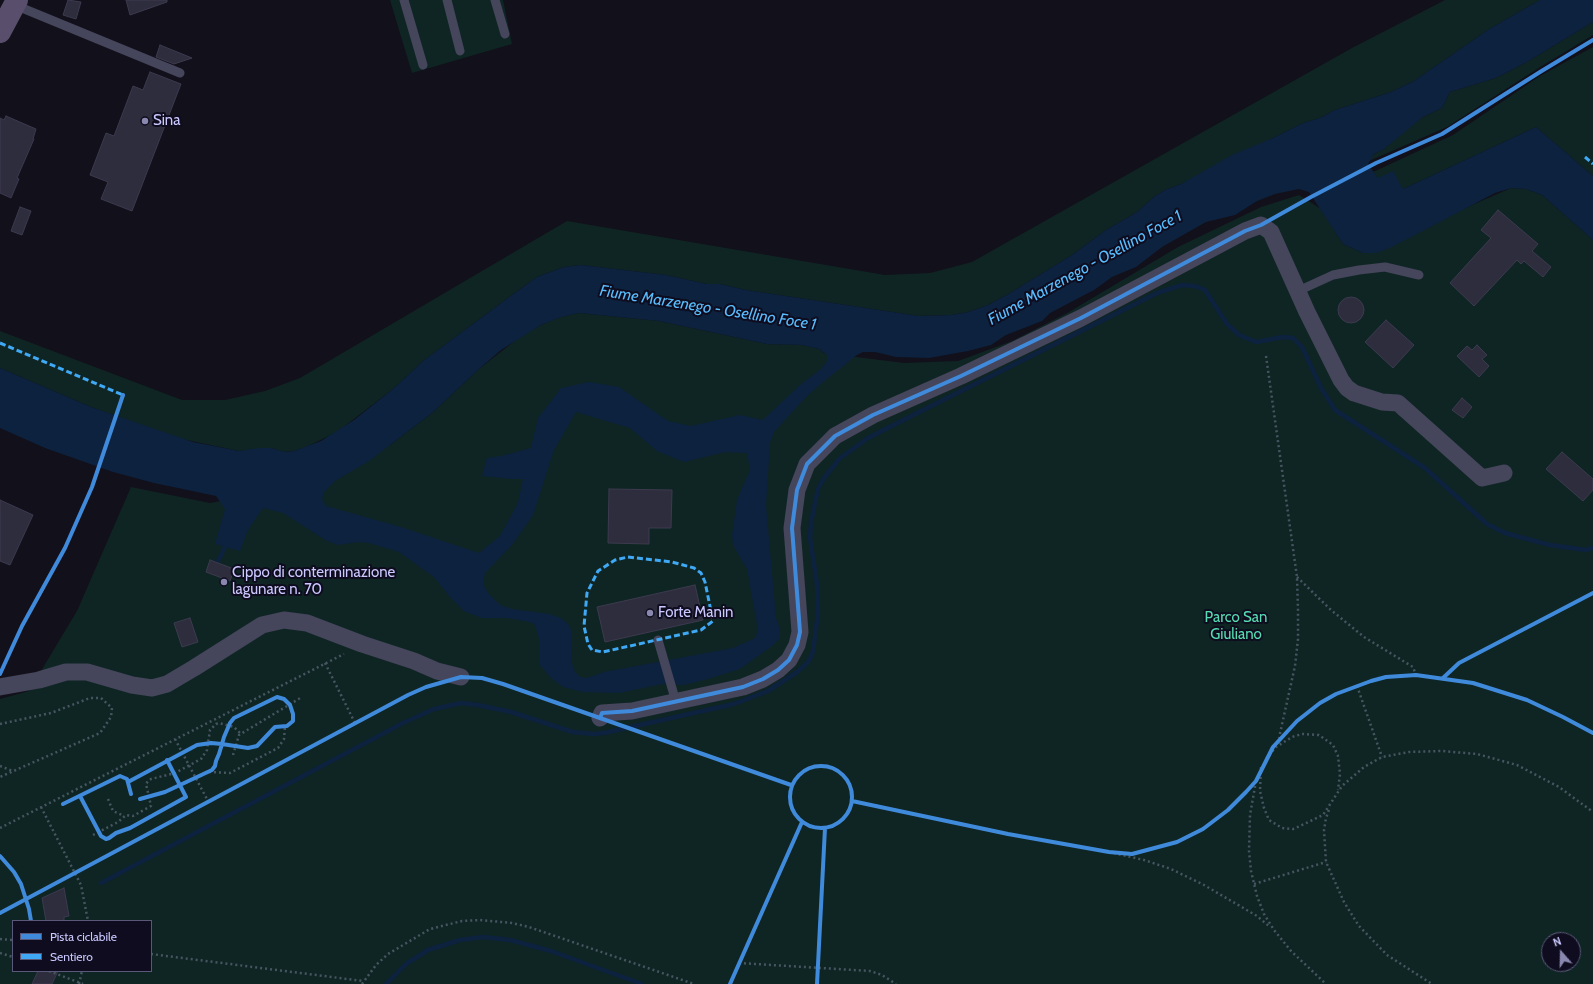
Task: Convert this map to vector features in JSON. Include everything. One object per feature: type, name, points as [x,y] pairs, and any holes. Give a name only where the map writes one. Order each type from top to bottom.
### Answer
[{"type":"main road","points":[[0,32],[9,3]]},
{"type":"street","points":[[600,718],[602,713],[632,711],[675,695],[743,687],[763,679],[778,670],[789,660],[797,645],[800,632],[793,551],[793,521],[796,496],[807,464],[835,436],[874,415],[961,376],[1081,318],[1245,231],[1260,225],[1271,232],[1341,380],[1347,388],[1354,393],[1382,402],[1398,403],[1482,478],[1504,474]]},
{"type":"street","points":[[0,687],[40,680],[66,672],[87,672],[132,685],[152,688],[166,684],[194,668],[262,625],[284,620],[306,622],[362,644],[414,661],[437,671],[461,677]]},
{"type":"lane","points":[[404,0],[423,65]]},
{"type":"lane","points":[[447,0],[460,51]]},
{"type":"lane","points":[[495,0],[505,34]]},
{"type":"lane","points":[[9,3],[180,73]]},
{"type":"lane","points":[[1298,291],[1333,275],[1359,270],[1385,267],[1419,275]]},
{"type":"lane","points":[[658,640],[675,695]]},
{"type":"path","points":[[1266,356],[1297,577],[1297,646],[1291,688],[1279,738]]},
{"type":"path","points":[[1297,577],[1331,610],[1364,637],[1413,667],[1416,676]]},
{"type":"path","points":[[0,828],[362,644]]},
{"type":"path","points":[[325,664],[355,723]]},
{"type":"path","points":[[1408,676],[1423,676]]},
{"type":"path","points":[[1350,688],[1364,683]]},
{"type":"path","points":[[1357,686],[1382,757]]},
{"type":"path","points":[[233,755],[238,737],[241,734],[288,703],[302,697]]},
{"type":"path","points":[[0,724],[51,713],[90,698],[101,698],[112,708],[111,717],[100,733],[0,777]]},
{"type":"path","points":[[288,703],[292,709]]},
{"type":"path","points":[[348,727],[362,719]]},
{"type":"path","points":[[226,731],[232,720]]},
{"type":"path","points":[[109,810],[124,816],[140,815],[150,806],[152,796],[146,784],[148,781],[175,773],[204,756],[209,743],[209,732],[212,727],[219,723],[238,729],[241,734]]},
{"type":"path","points":[[249,723],[255,733]]},
{"type":"path","points":[[209,772],[230,773],[278,748],[284,739],[287,725],[279,726]]},
{"type":"path","points":[[1286,731],[1279,738],[1266,759],[1256,781],[1251,802],[1248,840],[1249,861],[1254,884],[1264,914],[1274,930],[1291,951],[1326,984]]},
{"type":"path","points":[[1266,759],[1276,746],[1292,737],[1312,734],[1324,737],[1333,746],[1338,756],[1340,774],[1337,794]]},
{"type":"path","points":[[175,739],[184,751],[189,766],[208,801]]},
{"type":"path","points":[[202,744],[216,743]]},
{"type":"path","points":[[228,745],[242,747]]},
{"type":"path","points":[[177,755],[184,751]]},
{"type":"path","points":[[1262,767],[1260,791],[1264,808],[1269,820],[1277,826],[1293,829],[1307,824],[1323,815],[1342,786],[1360,770],[1382,757],[1409,752],[1442,751],[1477,754],[1517,765],[1569,793],[1593,812]]},
{"type":"path","points":[[0,766],[13,771]]},
{"type":"path","points":[[171,766],[178,779]]},
{"type":"path","points":[[191,781],[209,772],[215,766]]},
{"type":"path","points":[[1251,786],[1256,781]]},
{"type":"path","points":[[145,798],[152,796]]},
{"type":"path","points":[[201,805],[215,798]]},
{"type":"path","points":[[108,799],[109,810]]},
{"type":"path","points":[[1332,802],[1326,818],[1324,830],[1326,862],[1337,889],[1359,926],[1388,955],[1432,984]]},
{"type":"path","points":[[109,810],[119,806]]},
{"type":"path","points":[[41,807],[81,885],[88,920]]},
{"type":"path","points":[[136,807],[140,815]]},
{"type":"path","points":[[93,835],[100,834],[124,816]]},
{"type":"path","points":[[95,825],[100,834]]},
{"type":"path","points":[[1102,851],[1139,853]]},
{"type":"path","points":[[1110,852],[1144,860],[1171,869],[1204,885],[1257,916],[1274,930]]},
{"type":"path","points":[[1254,884],[1326,862]]},
{"type":"path","points":[[68,876],[82,869]]},
{"type":"path","points":[[152,954],[362,983],[376,965],[388,954],[430,929],[462,921],[480,920],[512,923],[529,927],[694,984]]},
{"type":"path","points":[[0,939],[12,940]]},
{"type":"path","points":[[0,953],[12,957]]},
{"type":"path","points":[[736,970],[743,956]]},
{"type":"path","points":[[818,960],[818,973]]},
{"type":"path","points":[[740,963],[870,970],[882,974],[896,984]]},
{"type":"path","points":[[51,972],[80,984],[82,972]]},
{"type":"green space","points":[[390,0],[503,0],[512,44],[412,73]]},
{"type":"green space","points":[[1445,0],[1540,0],[1489,29],[1414,81],[1391,92],[1335,110],[1320,118],[1303,123],[1181,184],[1165,190],[1155,196],[1137,212],[1106,230],[1072,255],[1010,293],[988,305],[968,312],[952,315],[919,316],[746,290],[720,284],[707,284],[666,275],[581,265],[564,267],[537,277],[516,292],[423,361],[393,389],[337,432],[306,447],[294,451],[284,452],[271,448],[239,451],[177,438],[91,407],[0,368],[0,331],[182,400],[225,400],[265,391],[300,378],[567,221],[885,275],[930,273],[972,262],[1352,48]]},
{"type":"green space","points":[[1593,22],[1593,35],[1447,127],[1369,161],[1374,154],[1384,149],[1405,130],[1423,117],[1442,108],[1450,92],[1496,78],[1527,62]]},
{"type":"green space","points":[[1593,47],[1593,176],[1536,127],[1403,189],[1378,178],[1373,172],[1453,135],[1540,76]]},
{"type":"green space","name":"Parco San Giuliano","points":[[1511,188],[1526,189],[1542,195],[1593,240],[1593,984],[0,984],[0,699],[29,691],[77,611],[131,487],[210,503],[306,485],[390,445],[432,413],[479,369],[521,336],[560,317],[579,313],[659,321],[767,344],[802,345],[819,349],[824,353],[904,363],[958,361],[1012,341],[1069,312],[1178,247],[1261,207],[1299,195],[1321,209],[1343,244],[1363,253]]},
{"type":"water","name":"Fiume Marzenego - Osellino Foce 1","points":[[1540,0],[1593,0],[1593,22],[1527,62],[1496,78],[1450,92],[1442,108],[1423,117],[1384,149],[1374,154],[1368,164],[1378,178],[1393,171],[1403,189],[1536,127],[1593,176],[1593,240],[1542,195],[1526,189],[1511,188],[1495,193],[1392,247],[1376,253],[1363,253],[1343,244],[1309,192],[1299,189],[1275,194],[1257,201],[1235,215],[1206,222],[1162,247],[1136,267],[1112,277],[1094,290],[1050,313],[1042,321],[1006,335],[991,345],[929,358],[896,357],[875,352],[863,352],[857,355],[806,397],[774,432],[770,443],[766,505],[776,618],[780,630],[780,638],[772,646],[740,669],[708,679],[684,685],[662,684],[619,693],[583,692],[563,687],[551,678],[540,665],[540,642],[535,625],[530,622],[507,618],[482,618],[464,611],[450,597],[434,577],[399,552],[369,543],[358,542],[338,545],[327,541],[283,513],[263,508],[248,530],[240,551],[215,544],[225,509],[216,496],[154,483],[113,472],[45,448],[0,428],[0,368],[91,407],[193,442],[239,451],[271,448],[285,452],[294,451],[321,441],[354,420],[393,389],[423,361],[516,292],[537,277],[564,267],[581,265],[666,275],[707,284],[720,284],[746,290],[919,316],[952,315],[968,312],[988,305],[1010,293],[1072,255],[1106,230],[1137,212],[1155,196],[1165,190],[1181,184],[1232,155],[1273,138],[1303,123],[1320,118],[1335,110],[1391,92],[1414,81],[1489,29]],"holes":[[[579,313],[659,321],[767,344],[802,345],[819,349],[827,355],[827,361],[821,369],[800,385],[763,420],[740,415],[691,426],[668,421],[619,387],[589,382],[561,388],[538,418],[531,448],[487,458],[482,476],[523,479],[518,503],[500,536],[479,553],[401,527],[326,506],[322,499],[324,492],[335,481],[369,461],[432,413],[501,350],[541,325],[561,317]],[[576,412],[630,428],[657,451],[684,462],[725,452],[747,453],[750,470],[737,500],[732,535],[733,545],[747,569],[758,630],[755,638],[733,648],[604,672],[587,678],[580,677],[575,672],[572,664],[572,640],[571,630],[568,624],[561,618],[549,614],[512,609],[500,605],[488,593],[483,584],[485,573],[512,545],[533,515],[554,450]]]},
{"type":"building","points":[[68,0],[81,2],[76,19],[63,15]]},
{"type":"building","points":[[126,0],[167,0],[167,2],[130,15]]},
{"type":"building","points":[[160,45],[192,58],[174,64],[156,57]]},
{"type":"building","points":[[150,72],[181,84],[132,211],[101,199],[108,182],[90,175],[106,133],[114,136],[133,86],[143,90]]},
{"type":"building","points":[[6,116],[36,129],[34,139],[17,178],[19,179],[11,198],[0,193],[0,118],[4,120]]},
{"type":"building","points":[[20,207],[31,211],[22,235],[11,231]]},
{"type":"building","points":[[1498,210],[1538,244],[1532,251],[1551,267],[1543,277],[1524,261],[1521,264],[1517,260],[1474,306],[1450,283],[1491,238],[1481,230]]},
{"type":"building","points":[[1351,297],[1361,300],[1364,310],[1361,320],[1351,323],[1341,320],[1338,310],[1341,300]]},
{"type":"building","points":[[1386,320],[1414,345],[1393,368],[1365,342]]},
{"type":"building","points":[[1477,345],[1487,355],[1482,359],[1489,366],[1479,377],[1457,356],[1467,346],[1472,350]]},
{"type":"building","points":[[1462,398],[1472,407],[1463,418],[1452,410]]},
{"type":"building","points":[[1562,452],[1593,479],[1593,490],[1583,501],[1546,469]]},
{"type":"building","points":[[609,489],[672,490],[671,528],[649,528],[649,544],[608,543]]},
{"type":"building","points":[[0,500],[33,515],[10,565],[0,561]]},
{"type":"building","points":[[210,560],[234,569],[230,581],[206,572]]},
{"type":"building","name":"Forte Manin","points":[[695,585],[703,620],[605,642],[597,607]]},
{"type":"building","points":[[190,618],[198,642],[182,647],[174,623]]},
{"type":"building","points":[[64,888],[69,916],[64,917],[64,920],[46,920],[42,898]]},
{"type":"building","points":[[38,972],[58,972],[52,984],[32,984]]},
{"type":"waterway","points":[[101,883],[403,723],[434,709],[461,703],[478,705],[511,712],[573,732],[593,734],[604,733],[734,704],[768,691],[797,672],[808,662],[813,652],[818,613],[817,584],[810,538],[811,522],[818,489],[824,478],[839,459],[868,438],[925,409],[1157,293],[1182,285],[1195,286],[1205,290],[1227,324],[1239,335],[1256,342],[1283,337],[1293,338],[1302,347],[1321,388],[1335,410],[1425,468],[1487,524],[1505,533],[1550,545],[1586,550],[1593,548]]},
{"type":"waterway","points":[[215,567],[227,543]]},
{"type":"waterway","points":[[386,984],[406,964],[428,950],[460,940],[483,937],[510,940],[551,951],[642,984]]},
{"type":"marked path","points":[[1585,157],[1593,164]]},
{"type":"marked path","points":[[0,343],[123,395],[123,397]]},
{"type":"marked path","points":[[628,557],[672,562],[694,568],[701,573],[705,582],[713,621],[701,630],[603,652],[592,650],[588,644],[584,626],[587,593],[598,571],[615,560],[628,557]]},
{"type":"cycle path","points":[[600,718],[602,713],[632,711],[743,687],[763,679],[778,670],[789,660],[797,645],[800,632],[792,528],[797,490],[807,464],[835,436],[873,415],[961,376],[1081,318],[1245,231],[1261,225],[1376,163],[1442,134],[1593,40]]},
{"type":"cycle path","points":[[0,674],[22,626],[65,548],[92,487],[123,395]]},
{"type":"cycle path","points":[[1443,678],[1459,663],[1593,593]]},
{"type":"cycle path","points":[[852,801],[1008,834],[1109,852],[1132,854],[1177,842],[1203,829],[1228,810],[1256,781],[1273,747],[1297,721],[1320,703],[1336,694],[1386,677],[1416,675],[1473,683],[1527,700],[1593,733]]},
{"type":"cycle path","points":[[0,913],[408,695],[426,687],[461,677],[482,678],[503,684],[791,785]]},
{"type":"cycle path","points":[[128,782],[197,745],[211,743],[222,744],[248,748],[257,746],[275,727],[287,726],[293,721],[293,714],[290,705],[284,699],[277,697],[234,718],[230,723],[224,737],[222,744],[219,754],[216,761],[215,766],[212,770],[165,792],[140,799]]},
{"type":"cycle path","points":[[80,796],[101,836],[106,839],[109,838],[186,797],[167,760]]},
{"type":"cycle path","points":[[815,766],[827,766],[843,775],[850,785],[852,797],[850,809],[843,819],[827,828],[815,828],[804,823],[795,814],[790,803],[790,791],[795,780],[804,771],[815,766]]},
{"type":"cycle path","points":[[63,804],[120,776],[127,779],[131,794]]},
{"type":"cycle path","points":[[730,984],[802,822]]},
{"type":"cycle path","points":[[817,984],[825,828]]},
{"type":"cycle path","points":[[0,856],[14,872],[21,884],[31,920]]},
{"type":"place","name":"Sina","points":[[145,121]]},
{"type":"place","name":"Cippo di conterminazione lagunare n. 70","points":[[224,582]]},
{"type":"place","name":"Forte Manin","points":[[650,613]]}]
